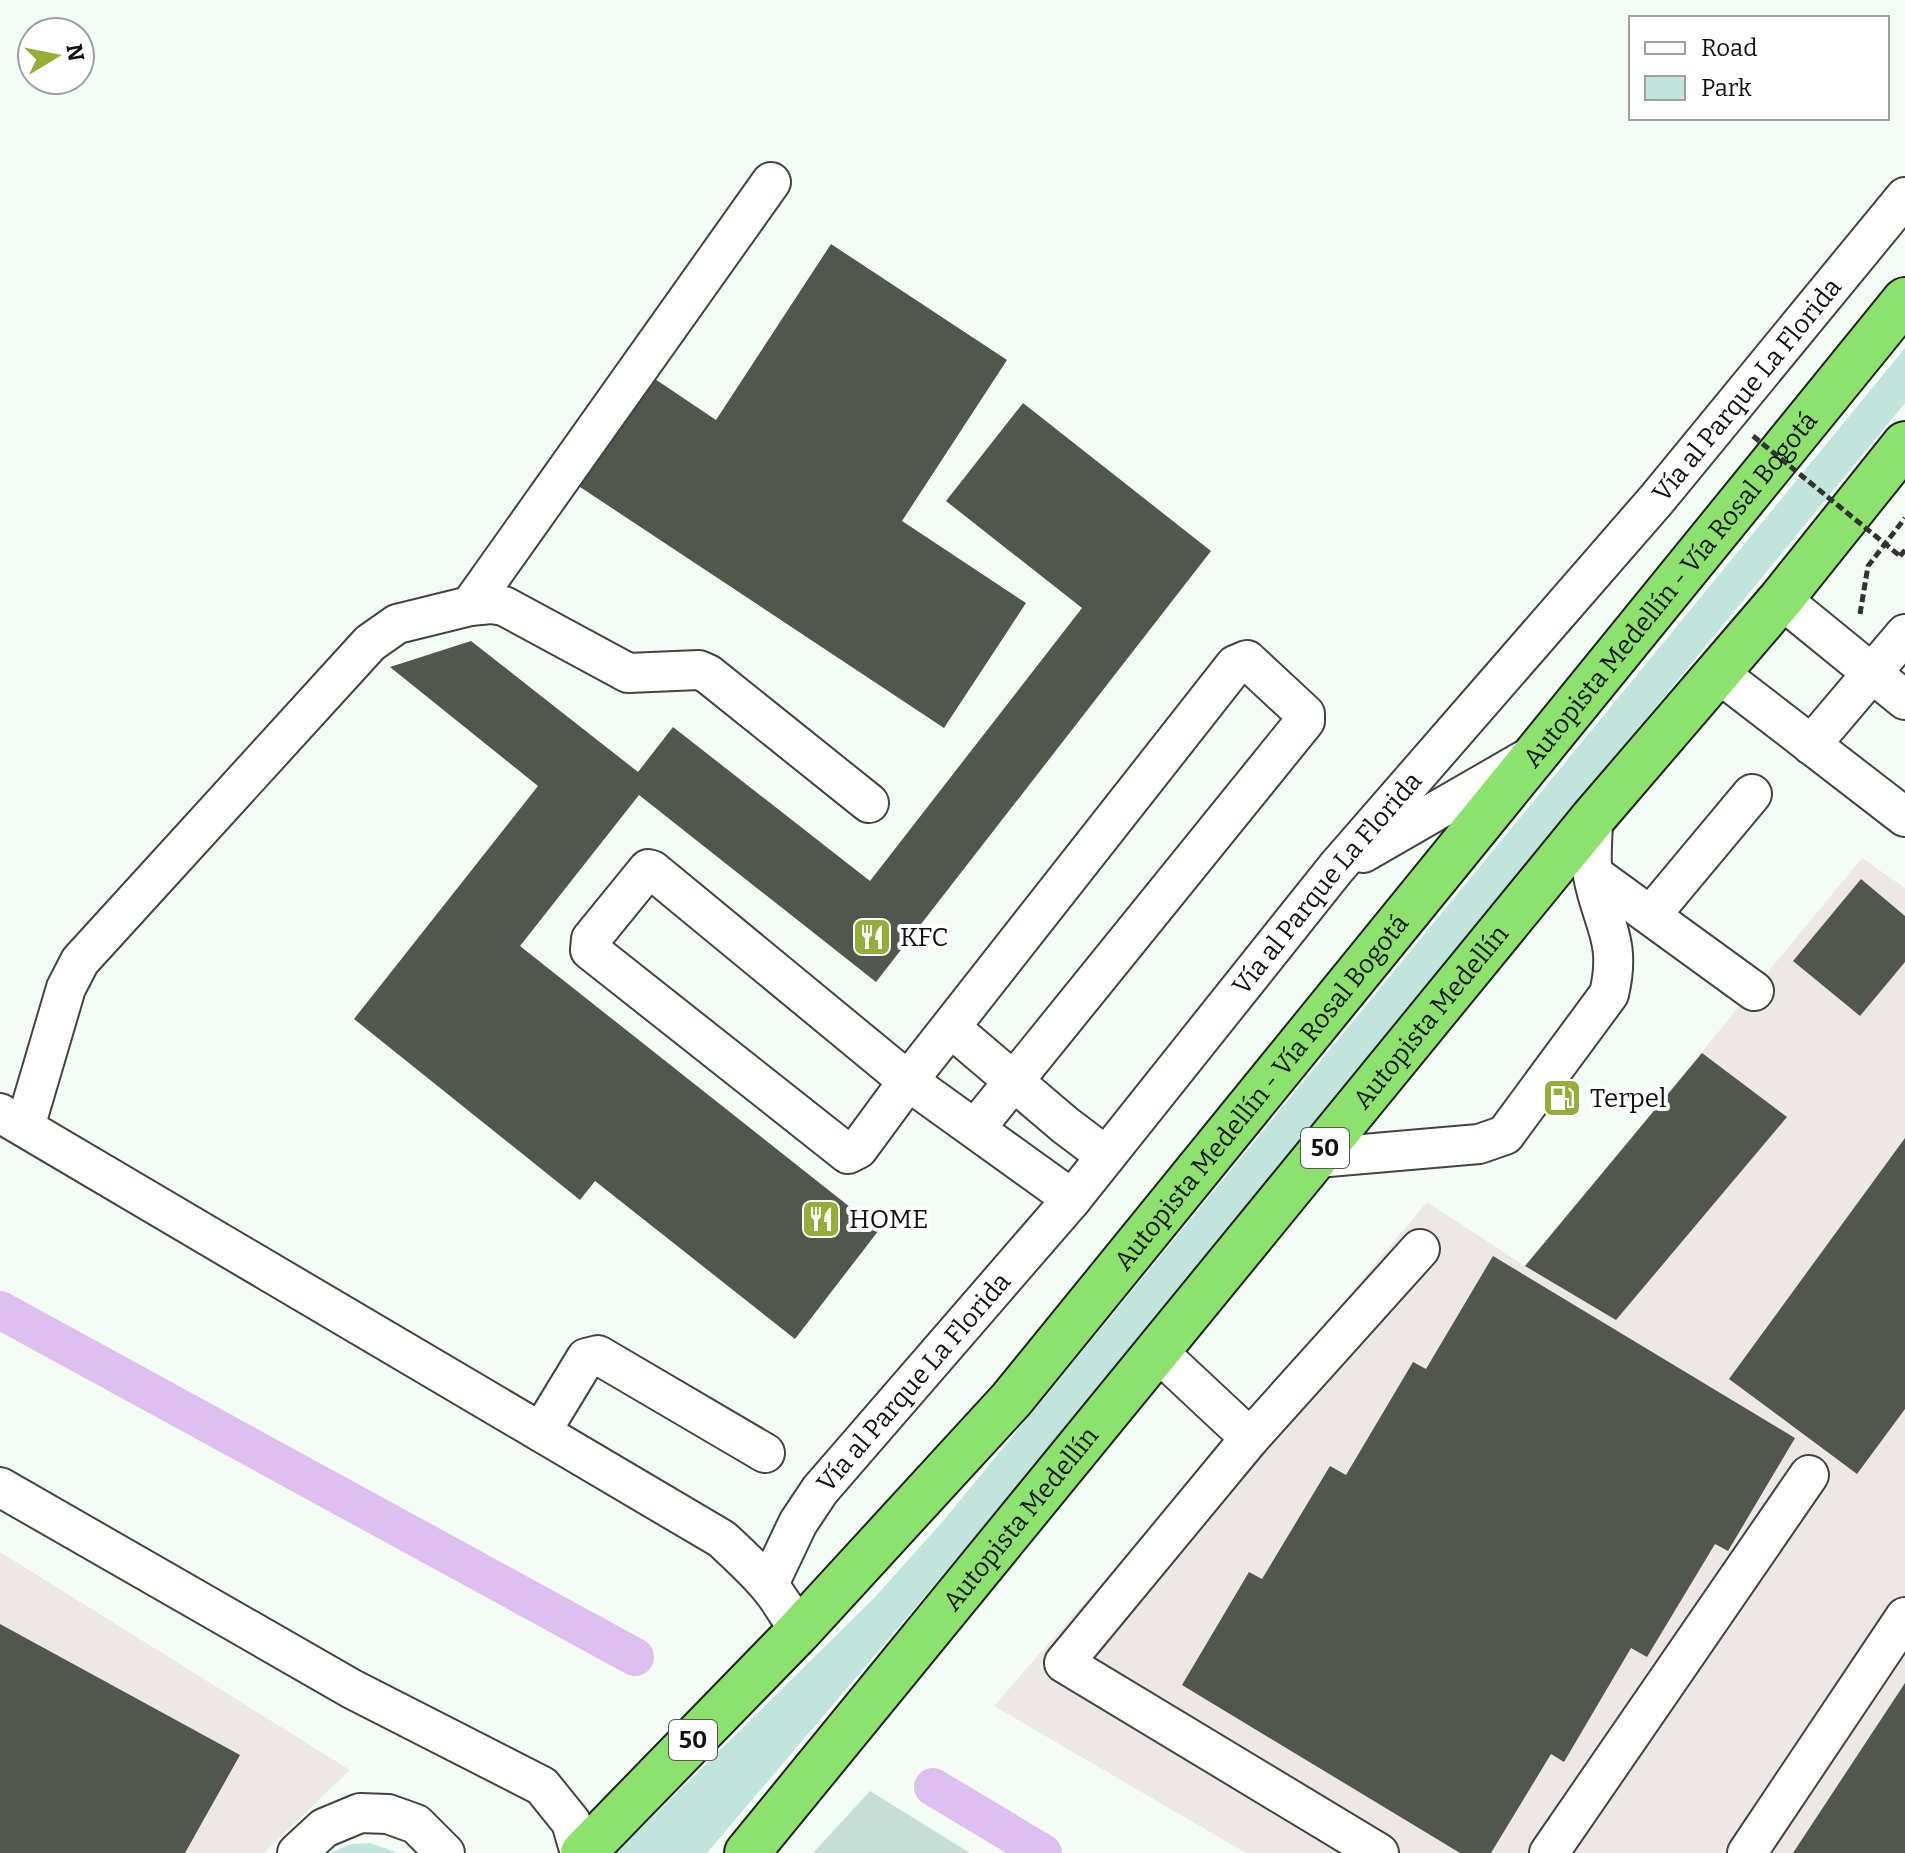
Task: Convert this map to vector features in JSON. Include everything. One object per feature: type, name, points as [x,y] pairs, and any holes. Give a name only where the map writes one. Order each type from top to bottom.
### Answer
[{"type":"highway","name":"Autopista Medellín - Vía Rosal Bogotá","points":[[582,1853],[798,1632],[1011,1400],[1905,300]]},
{"type":"highway","name":"Autopista Medellín","points":[[761,1845],[1593,818],[1781,599],[1905,444]]},
{"type":"street","points":[[470,606],[771,182]]},
{"type":"street","name":"Vía al Parque La Florida","points":[[769,1584],[798,1523],[820,1490],[1072,1199],[1336,868],[1657,499],[1905,197]]},
{"type":"street","points":[[1781,599],[1905,700]]},
{"type":"street","points":[[798,1632],[785,1604],[769,1584],[722,1539],[12,1120],[80,961],[370,643],[397,624],[470,606],[504,606],[628,673],[690,669],[708,674],[869,803]]},
{"type":"street","points":[[1811,745],[1905,634]]},
{"type":"street","points":[[975,1129],[1305,721],[1305,714],[1247,660],[1235,665],[908,1081],[858,1149],[848,1154],[590,950],[591,939],[648,869],[652,870],[908,1081],[1072,1199]]},
{"type":"street","points":[[1717,672],[1905,817]]},
{"type":"street","points":[[1336,868],[1534,755]]},
{"type":"street","points":[[1651,915],[1752,794]]},
{"type":"street","points":[[1317,1158],[1479,1144],[1505,1135],[1609,994],[1614,972],[1613,938],[1593,874],[1593,818]]},
{"type":"street","points":[[1593,874],[1754,991]]},
{"type":"street","points":[[951,1028],[1106,1156]]},
{"type":"street","points":[[1379,1853],[1064,1663],[1250,1438],[1420,1249]]},
{"type":"street","points":[[1158,1352],[1250,1438]]},
{"type":"street","points":[[541,1432],[586,1358],[598,1355],[765,1453]]},
{"type":"street","points":[[1549,1853],[1809,1475]]},
{"type":"street","points":[[0,1487],[352,1689],[542,1786],[571,1822],[582,1853]]},
{"type":"street","points":[[1747,1853],[1905,1617]]},
{"type":"street","points":[[297,1853],[324,1828],[360,1813],[388,1814],[416,1824],[445,1853]]},
{"type":"path","points":[[1753,436],[1900,556],[1905,550]]},
{"type":"path","points":[[1868,566],[1905,518]]},
{"type":"shaded area","points":[[1862,858],[1905,888],[1905,1853],[1246,1853],[994,1706],[1237,1428],[1427,1202],[1525,1266]]},
{"type":"shaded area","points":[[0,1552],[350,1770],[264,1853],[0,1853]]},
{"type":"green space","points":[[1905,348],[1905,403],[970,1543],[707,1853],[616,1853],[875,1597],[944,1520]]},
{"type":"green space","points":[[870,1791],[970,1853],[813,1853]]},
{"type":"green space","points":[[370,1843],[398,1853],[330,1853],[351,1844]]},
{"type":"building","points":[[831,244],[1007,360],[902,521],[1026,603],[944,728],[577,485],[649,375],[716,420]]},
{"type":"building","points":[[1023,403],[1211,551],[876,982],[639,795],[520,946],[879,1230],[795,1339],[595,1181],[580,1200],[354,1019],[538,786],[390,667],[471,641],[638,772],[673,727],[870,881],[1082,608],[946,501]]},
{"type":"building","points":[[1861,879],[1905,916],[1905,962],[1860,1016],[1793,961]]},
{"type":"building","points":[[1702,1053],[1787,1117],[1616,1320],[1525,1266]]},
{"type":"building","points":[[1905,1138],[1905,1409],[1857,1474],[1729,1379]]},
{"type":"building","points":[[1493,1256],[1795,1438],[1728,1551],[1715,1544],[1647,1657],[1631,1648],[1564,1762],[1551,1754],[1491,1853],[1460,1853],[1182,1685],[1249,1572],[1262,1579],[1330,1466],[1346,1475],[1413,1362],[1426,1369]]},
{"type":"building","points":[[0,1624],[240,1755],[185,1853],[0,1853]]},
{"type":"building","points":[[1905,1683],[1905,1853],[1793,1853]]},
{"type":"waterway","points":[[0,1310],[635,1657]]},
{"type":"waterway","points":[[933,1787],[1043,1853]]},
{"type":"place","name":"KFC","points":[[872,937]]},
{"type":"place","name":"Terpel","points":[[1562,1098]]},
{"type":"place","name":"HOME","points":[[821,1219]]}]
